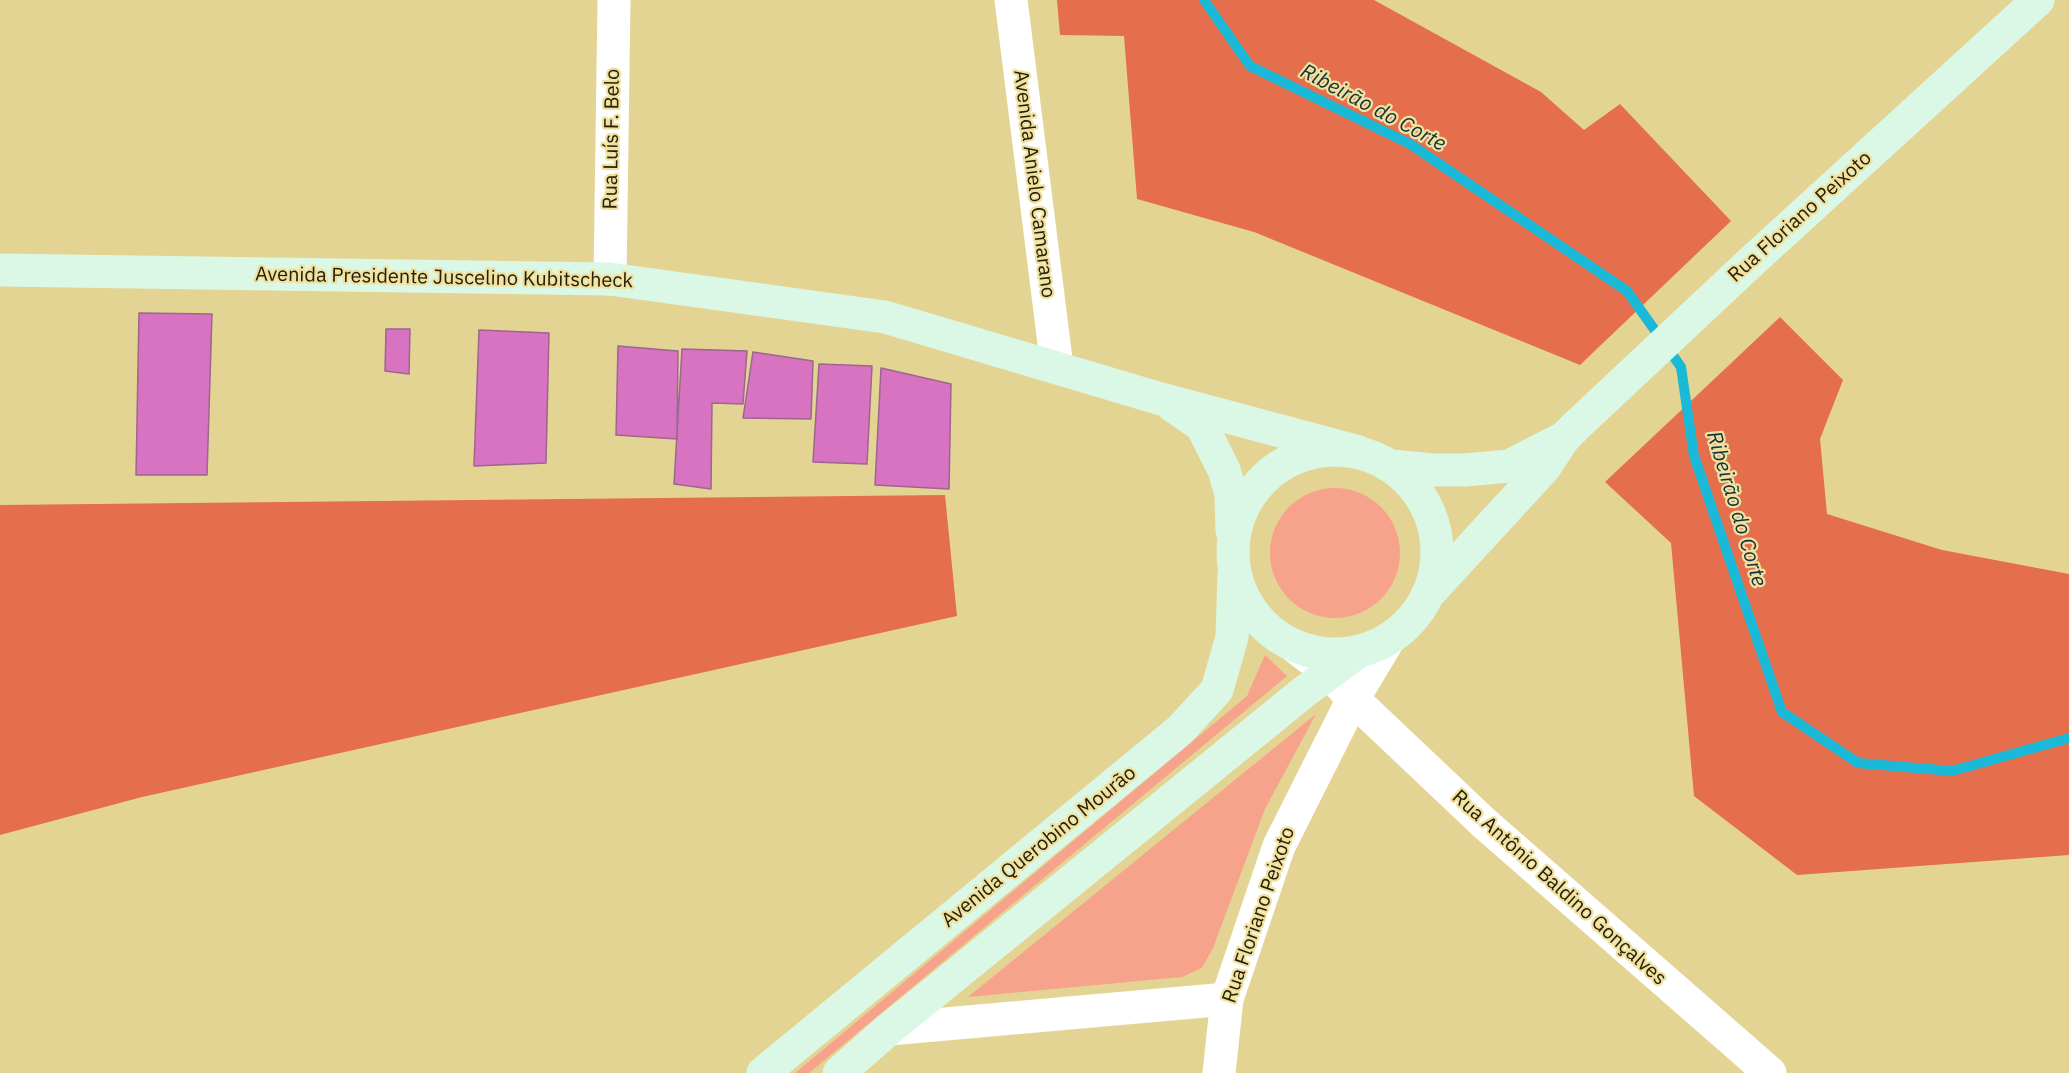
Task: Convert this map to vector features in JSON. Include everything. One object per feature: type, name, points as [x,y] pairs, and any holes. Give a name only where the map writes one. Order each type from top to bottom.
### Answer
[{"type":"main road","name":"Rua Floriano Peixoto","points":[[1431,591],[1545,467],[1569,433],[1751,262],[2038,0]]},
{"type":"main road","name":"Avenida Presidente Juscelino Kubitscheck","points":[[0,270],[610,279],[885,317],[1161,399],[1359,452]]},
{"type":"main road","name":"Avenida Presidente Juscelino Kubitscheck","points":[[1161,399],[1202,426],[1214,448],[1231,494],[1232,541]]},
{"type":"main road","name":"Rua Floriano Peixoto","points":[[1392,466],[1432,470],[1466,470],[1509,466],[1569,433]]},
{"type":"main road","points":[[839,1073],[889,1029],[1329,673],[1358,652],[1389,639],[1413,618],[1431,591],[1438,556],[1434,521],[1418,490],[1392,466],[1359,452],[1324,450],[1290,460],[1261,480],[1241,510],[1232,541],[1234,573],[1246,604],[1267,629],[1294,646],[1326,654],[1358,652]]},
{"type":"main road","name":"Avenida Querobino Mourão","points":[[763,1073],[1180,730],[1217,690],[1232,637],[1234,573]]},
{"type":"street","name":"Rua Luís F. Belo","points":[[610,279],[614,0]]},
{"type":"street","name":"Avenida Anielo Camarano","points":[[1011,0],[1057,367]]},
{"type":"street","name":"Rua Floriano Peixoto","points":[[1219,1073],[1227,999],[1278,846],[1353,699],[1389,639]]},
{"type":"street","name":"Rua Antônio Baldino Gonçalves","points":[[1294,646],[1329,673],[1353,699],[1484,823],[1770,1073]]},
{"type":"street","points":[[889,1029],[1227,999]]},
{"type":"shaded area","points":[[1057,0],[1374,0],[1541,92],[1584,130],[1620,104],[1731,221],[1580,365],[1254,232],[1137,199],[1124,36],[1060,35]]},
{"type":"shaded area","points":[[1780,317],[1843,380],[1820,439],[1827,514],[1942,550],[2069,574],[2069,855],[1797,875],[1694,796],[1671,543],[1605,482]]},
{"type":"shaded area","points":[[1335,488],[1360,493],[1381,507],[1395,528],[1400,553],[1395,578],[1381,599],[1360,613],[1335,618],[1310,613],[1289,599],[1275,578],[1270,553],[1275,528],[1289,507],[1310,493]]},
{"type":"shaded area","points":[[945,495],[957,616],[142,797],[0,835],[0,505]]},
{"type":"shaded area","points":[[1265,655],[1287,676],[809,1073],[795,1073],[1247,696]]},
{"type":"shaded area","points":[[1316,714],[1265,809],[1213,948],[1202,968],[1182,977],[968,997]]},
{"type":"water","points":[[1203,0],[1250,66],[1410,144],[1627,291],[1681,367],[1694,456],[1782,712],[1858,763],[1952,771],[2069,738],[2069,742],[1953,775],[1856,767],[1779,714],[1691,457],[1680,367],[1627,292],[1409,145],[1250,67]]},
{"type":"building","points":[[139,313],[212,314],[207,475],[136,475]]},
{"type":"building","points":[[386,329],[410,329],[409,374],[385,371]]},
{"type":"building","points":[[479,330],[549,333],[546,463],[474,466]]},
{"type":"building","points":[[618,346],[678,351],[677,439],[616,435]]},
{"type":"building","points":[[682,349],[747,351],[743,404],[712,403],[711,489],[674,484]]},
{"type":"building","points":[[753,352],[813,361],[811,419],[743,418]]},
{"type":"building","points":[[819,364],[872,366],[867,464],[813,462]]},
{"type":"building","points":[[881,368],[951,384],[949,489],[875,485]]},
{"type":"waterway","name":"Ribeirão do Corte","points":[[1204,0],[1250,66],[1410,144],[1627,291],[1681,367],[1694,456],[1782,712],[1858,763],[1952,771],[2069,738]]}]
